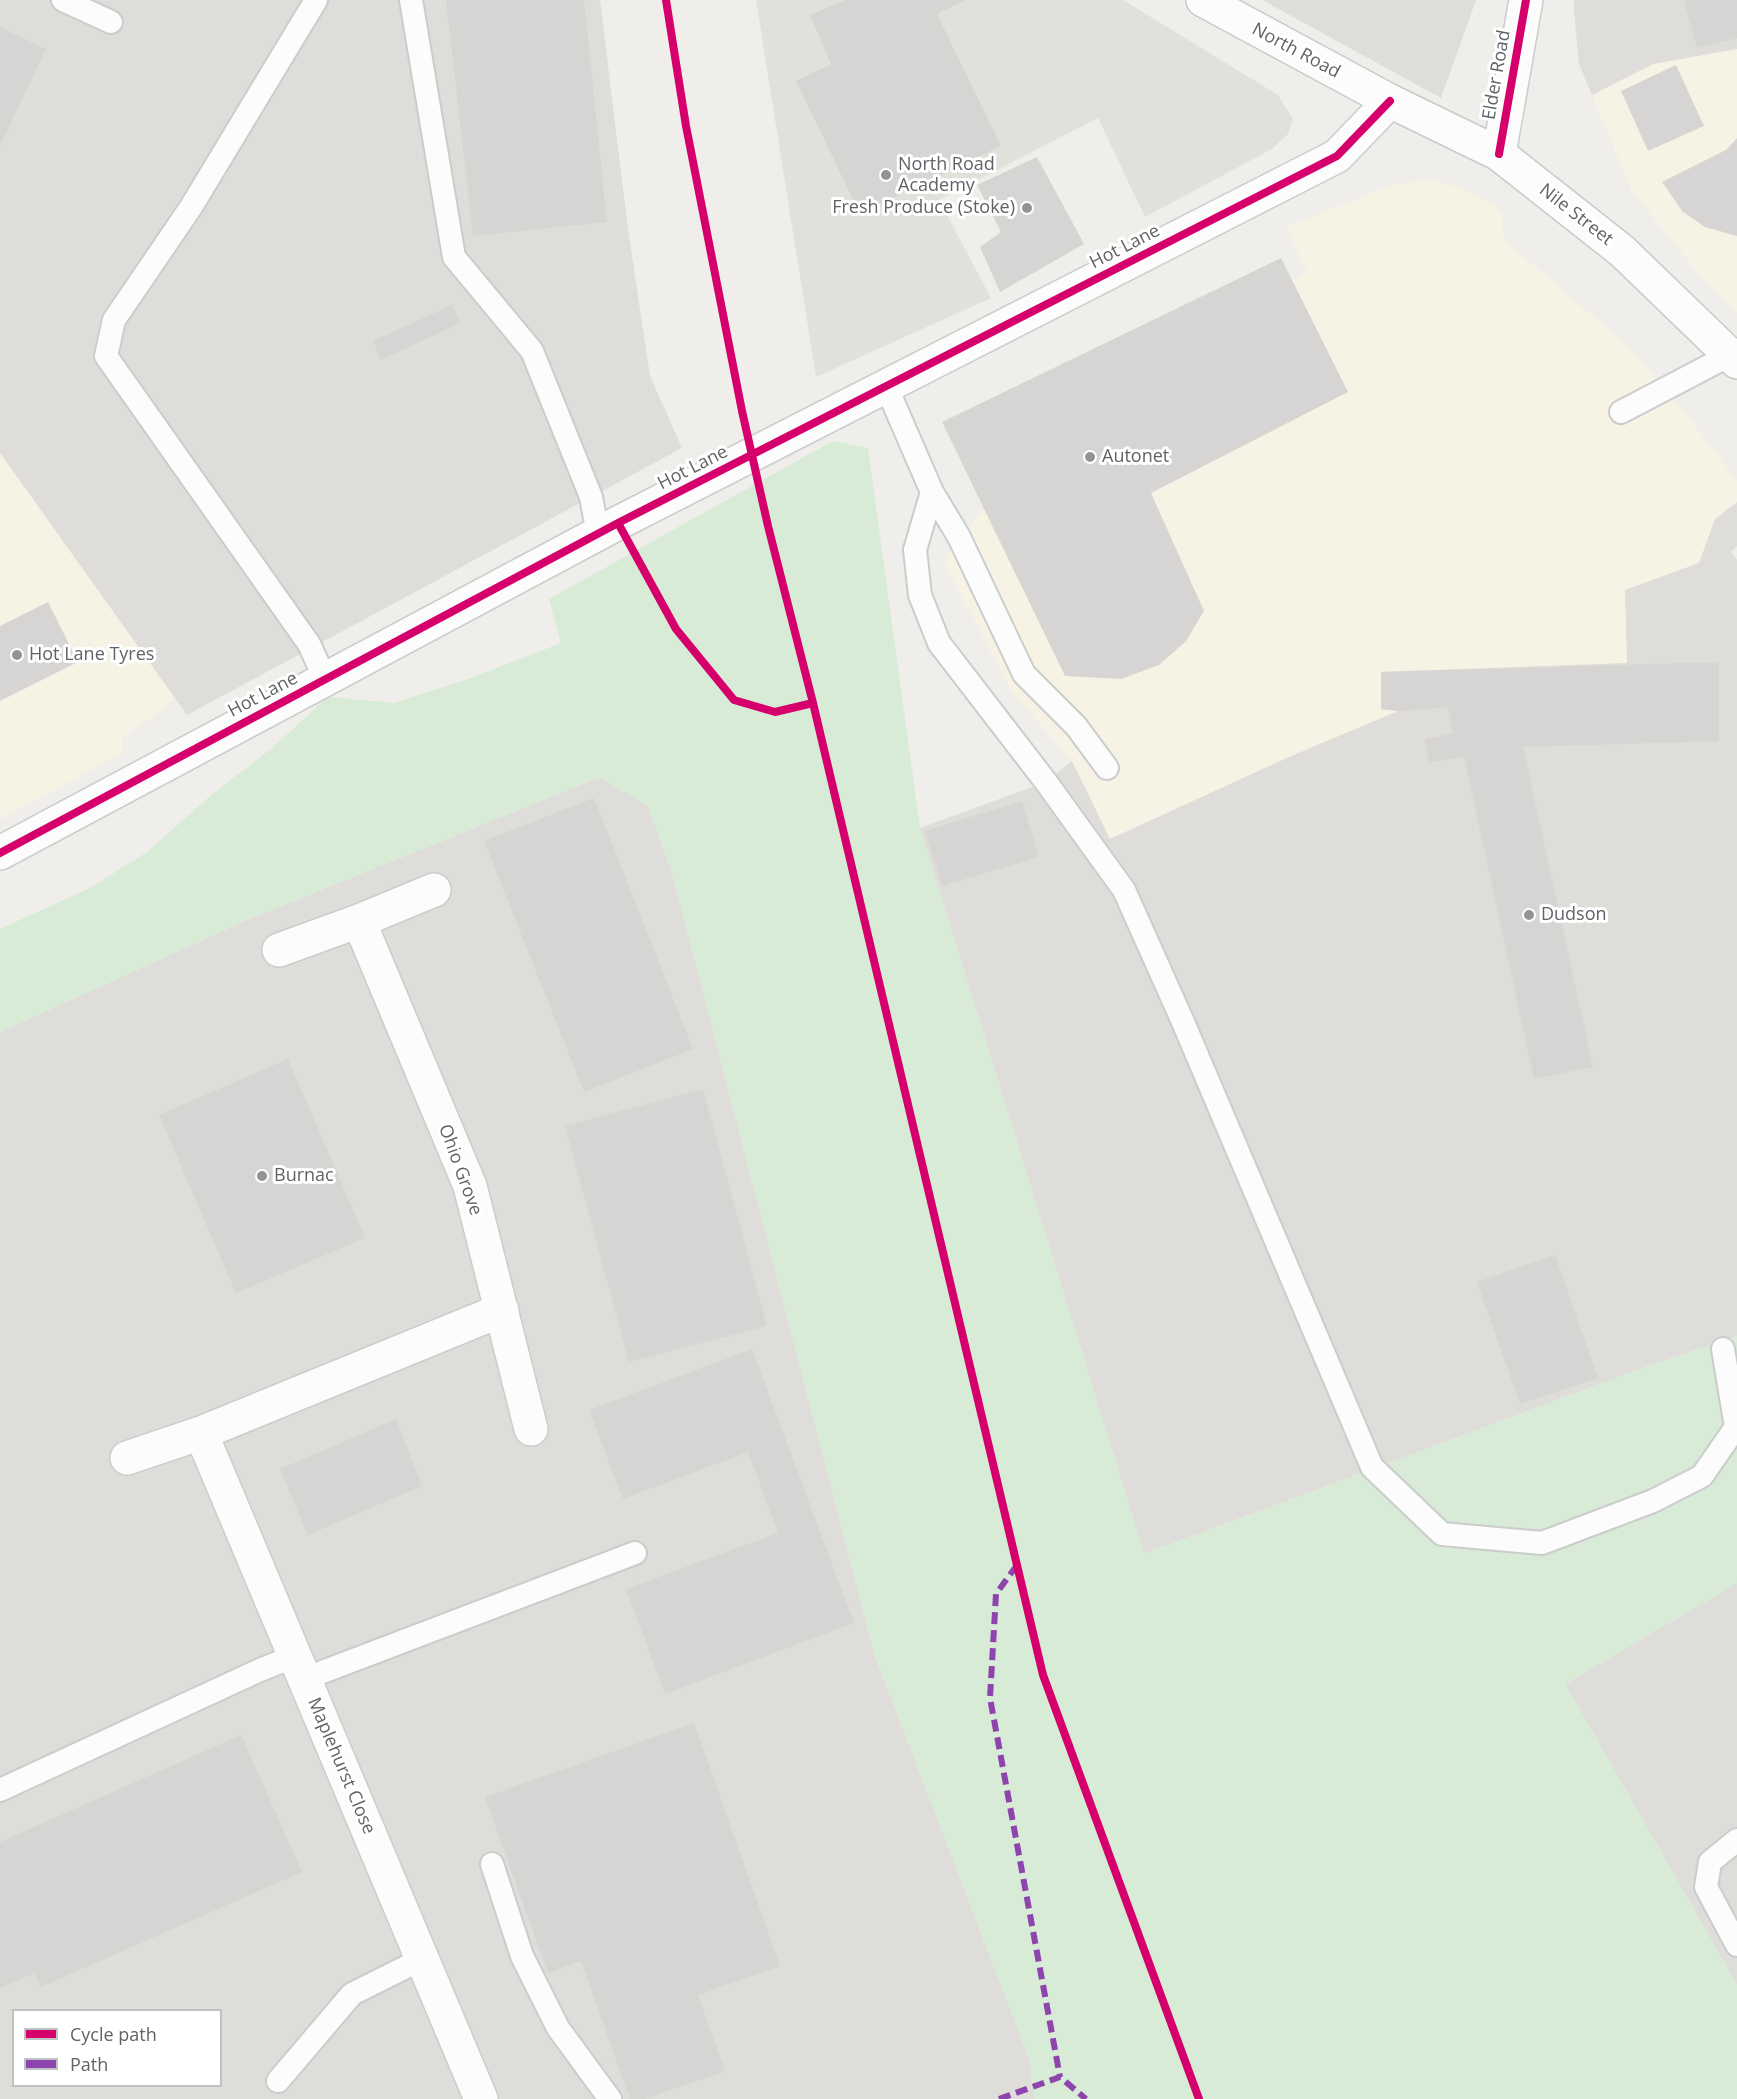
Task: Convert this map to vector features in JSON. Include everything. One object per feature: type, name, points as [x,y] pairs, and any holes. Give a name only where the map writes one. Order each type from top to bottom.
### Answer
[{"type":"street","name":"North Road","points":[[1203,0],[1390,101]]},
{"type":"street","name":"Elder Road","points":[[1499,154],[1526,0]]},
{"type":"street","name":"Hot Lane","points":[[0,853],[598,534],[1337,156],[1390,101]]},
{"type":"street","name":"Nile Street","points":[[1390,101],[1499,154],[1622,251],[1734,359]]},
{"type":"street","points":[[279,950],[359,921],[434,890]]},
{"type":"street","name":"Ohio Grove","points":[[359,921],[470,1186],[531,1429]]},
{"type":"street","points":[[127,1458],[201,1433],[502,1310]]},
{"type":"street","name":"Maplehurst Close","points":[[201,1433],[481,2099]]},
{"type":"lane","points":[[63,0],[111,22]]},
{"type":"lane","points":[[316,0],[191,207],[114,320],[106,356],[309,644],[325,679]]},
{"type":"lane","points":[[411,0],[454,257],[532,351],[591,497],[598,534]]},
{"type":"lane","points":[[1621,412],[1734,359]]},
{"type":"lane","points":[[886,386],[932,492],[958,537],[1024,674],[1076,726],[1107,768]]},
{"type":"lane","points":[[932,492],[915,550],[921,595],[939,643],[1047,782],[1124,890],[1183,1022],[1372,1467],[1442,1534],[1542,1543],[1653,1501],[1702,1476],[1736,1426],[1723,1349]]},
{"type":"lane","points":[[0,1790],[260,1670],[300,1667],[635,1553]]},
{"type":"lane","points":[[1737,1840],[1710,1862],[1706,1887],[1737,1945]]},
{"type":"lane","points":[[492,1864],[522,1956],[558,2028],[610,2099]]},
{"type":"lane","points":[[278,2081],[352,1994],[422,1959]]},
{"type":"shaded area","points":[[0,0],[600,0],[628,229],[650,376],[682,448],[187,715],[0,453]]},
{"type":"shaded area","name":"North Road Academy","points":[[756,0],[1123,0],[1278,95],[1293,119],[1288,134],[1272,149],[1145,217],[1098,118],[939,200],[991,298],[816,377]]},
{"type":"shaded area","points":[[1262,0],[1476,0],[1441,98]]},
{"type":"shaded area","points":[[1574,0],[1737,0],[1737,49],[1653,64],[1592,95],[1579,64]]},
{"type":"shaded area","points":[[1737,49],[1737,313],[1694,268],[1631,190],[1592,95],[1653,64]]},
{"type":"shaded area","name":"Autonet","points":[[1429,180],[1459,187],[1495,206],[1503,217],[1503,239],[1629,347],[1689,418],[1737,481],[1737,502],[1715,519],[1699,563],[1625,590],[1627,663],[1381,672],[1400,711],[1289,757],[1110,839],[1072,761],[1012,692],[944,562],[959,537],[984,509],[942,422],[1281,258],[1292,281],[1307,272],[1286,227],[1392,185]]},
{"type":"shaded area","name":"Hot Lane Tyres","points":[[0,453],[175,698],[148,720],[123,736],[122,753],[0,820]]},
{"type":"shaded area","points":[[1737,502],[1737,546],[1731,552],[1737,560],[1737,1336],[1646,1367],[1144,1554],[920,828],[1046,782],[1072,761],[1110,839],[1289,757],[1398,711],[1381,709],[1381,672],[1627,663],[1625,590],[1699,563],[1715,519]]},
{"type":"shaded area","points":[[600,777],[648,806],[672,872],[875,1656],[1029,2058],[1035,2099],[0,2099],[0,1032],[249,919]]},
{"type":"shaded area","points":[[1737,1583],[1737,1985],[1565,1684]]},
{"type":"green space","points":[[833,441],[868,448],[920,828],[1144,1554],[1646,1367],[1737,1336],[1737,1583],[1565,1684],[1737,1985],[1737,2099],[1035,2099],[1029,2058],[875,1656],[672,872],[648,806],[600,777],[249,919],[0,1032],[0,929],[90,888],[147,852],[209,797],[273,747],[328,697],[394,703],[471,678],[561,643],[549,599]]},
{"type":"building","points":[[446,0],[584,0],[607,222],[473,236]]},
{"type":"building","points":[[845,0],[966,0],[937,14],[1001,146],[860,214],[796,81],[831,64],[810,15]]},
{"type":"building","points":[[1684,0],[1737,0],[1737,38],[1697,48]]},
{"type":"building","points":[[0,27],[46,49],[0,145]]},
{"type":"building","points":[[1676,65],[1704,126],[1648,151],[1621,91]]},
{"type":"building","points":[[1737,138],[1737,236],[1705,227],[1683,212],[1662,182],[1726,150]]},
{"type":"building","name":"Fresh Produce (Stoke)","points":[[1037,157],[1084,244],[1000,292],[980,247],[1001,232],[977,185]]},
{"type":"building","name":"Autonet","points":[[1281,258],[1348,392],[1151,493],[1204,611],[1186,641],[1159,665],[1121,679],[1065,676],[942,422]]},
{"type":"building","points":[[452,305],[460,323],[381,360],[373,341]]},
{"type":"building","points":[[48,602],[78,662],[0,701],[0,626]]},
{"type":"building","name":"Dudson","points":[[1719,662],[1719,741],[1523,747],[1593,1067],[1534,1079],[1464,756],[1429,763],[1425,740],[1453,733],[1448,707],[1400,711],[1381,709],[1381,672]]},
{"type":"building","points":[[594,798],[693,1049],[584,1092],[484,841]]},
{"type":"building","points":[[1022,801],[1039,857],[942,886],[925,831]]},
{"type":"building","name":"Burnac","points":[[288,1059],[365,1238],[236,1293],[159,1115]]},
{"type":"building","points":[[703,1089],[767,1326],[629,1362],[565,1126]]},
{"type":"building","points":[[1555,1255],[1598,1378],[1520,1404],[1477,1282]]},
{"type":"building","points":[[752,1349],[854,1623],[665,1694],[626,1589],[778,1533],[748,1452],[623,1499],[589,1410]]},
{"type":"building","points":[[396,1419],[422,1486],[308,1535],[280,1469]]},
{"type":"building","points":[[694,1723],[780,1966],[698,1995],[725,2071],[645,2099],[630,2099],[581,1961],[548,1973],[485,1797]]},
{"type":"building","points":[[241,1735],[302,1872],[41,1987],[35,1973],[0,1988],[0,1842]]},
{"type":"marked path","points":[[1017,1565],[996,1594],[990,1698],[1060,2077]]},
{"type":"marked path","points":[[999,2099],[1060,2077],[1086,2099]]},
{"type":"cycle path","points":[[666,0],[686,126],[742,411],[1043,1675],[1199,2099]]},
{"type":"cycle path","points":[[1499,154],[1526,0]]},
{"type":"cycle path","points":[[0,853],[618,523],[1337,156],[1390,101]]},
{"type":"cycle path","points":[[618,523],[676,629],[734,700],[775,712],[813,703]]},
{"type":"place","name":"North Road Academy","points":[[886,175]]},
{"type":"place","name":"Fresh Produce (Stoke)","points":[[1027,208]]},
{"type":"place","name":"Autonet","points":[[1090,457]]},
{"type":"place","name":"Hot Lane Tyres","points":[[17,655]]},
{"type":"place","name":"Dudson","points":[[1529,915]]},
{"type":"place","name":"Burnac","points":[[262,1176]]}]
